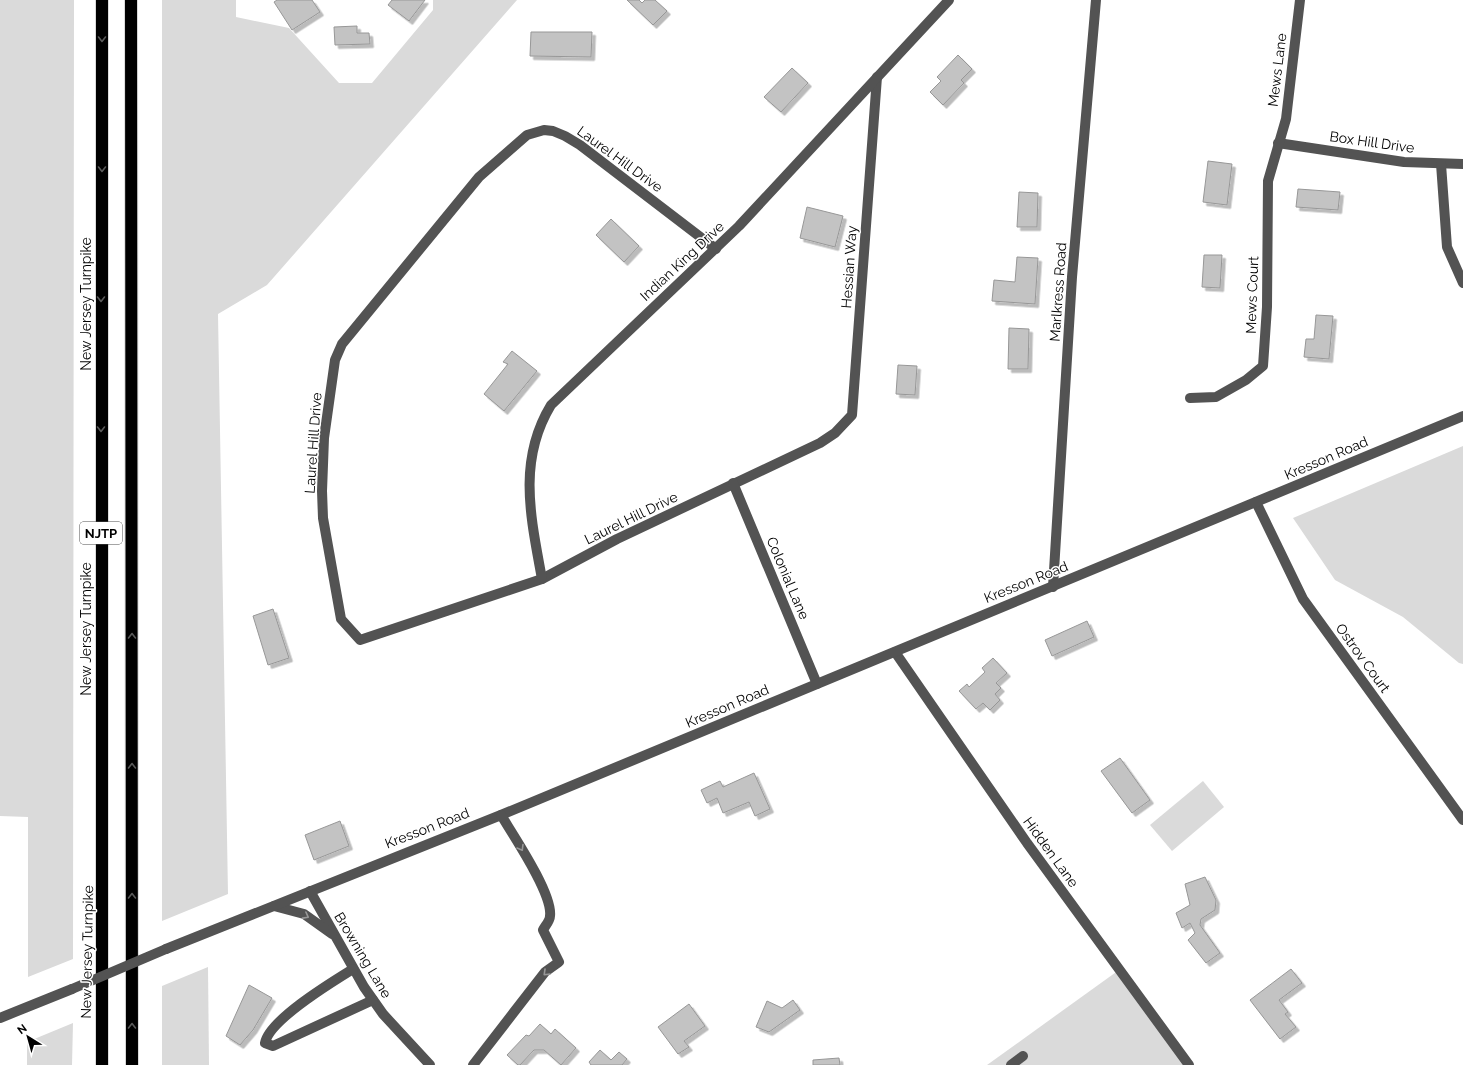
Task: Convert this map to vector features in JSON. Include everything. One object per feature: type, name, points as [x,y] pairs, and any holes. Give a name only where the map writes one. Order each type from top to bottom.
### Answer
[{"type":"highway","name":"New Jersey Turnpike","points":[[102,0],[100,597],[103,877],[102,1065]]},
{"type":"highway","name":"NJTP","points":[[131,0],[132,1065]]},
{"type":"street","name":"Indian King Drive","points":[[542,579],[528,490],[530,461],[541,421],[552,405],[739,226],[949,0]]},
{"type":"street","name":"Marlkress Road","points":[[1053,587],[1072,277],[1096,0]]},
{"type":"street","name":"Mews Lane","points":[[1278,143],[1286,119],[1300,0]]},
{"type":"street","name":"Hessian Way","points":[[820,443],[836,433],[852,415],[877,77]]},
{"type":"street","name":"Laurel Hill Drive","points":[[716,249],[580,145],[553,131],[544,130],[528,135],[479,178],[342,344],[335,360],[324,438],[322,491],[323,518],[341,620],[360,640],[542,579],[617,539],[733,483],[767,470],[820,443]]},
{"type":"street","name":"Box Hill Drive","points":[[1278,143],[1404,162],[1463,164]]},
{"type":"street","name":"Mews Court","points":[[1190,398],[1216,397],[1246,380],[1263,366],[1267,307],[1268,181],[1278,143]]},
{"type":"street","points":[[1441,164],[1447,247],[1463,283]]},
{"type":"street","name":"Kresson Road","points":[[0,1018],[272,906],[501,815],[1463,416]]},
{"type":"street","name":"Colonial Lane","points":[[733,483],[817,684]]},
{"type":"street","name":"Ostrov Court","points":[[1256,502],[1303,599],[1463,820]]},
{"type":"street","name":"Hidden Lane","points":[[895,652],[1027,843],[1189,1065]]},
{"type":"street","points":[[473,1065],[545,972],[559,962],[543,930],[550,917],[548,903],[531,864],[501,815]]},
{"type":"street","name":"Browning Lane","points":[[310,891],[353,969],[373,1000],[388,1019],[430,1065]]},
{"type":"street","points":[[272,906],[287,908],[304,914],[336,937]]},
{"type":"street","points":[[353,969],[316,993],[280,1020],[266,1037],[265,1043],[273,1046],[292,1039],[373,1000]]},
{"type":"street","points":[[1011,1065],[1023,1056]]},
{"type":"shaded area","points":[[0,0],[74,0],[73,959],[28,977],[28,817],[0,816]]},
{"type":"shaded area","points":[[162,0],[236,0],[236,17],[289,28],[339,83],[372,83],[433,10],[433,0],[517,0],[267,285],[218,314],[228,894],[162,921]]},
{"type":"shaded area","points":[[1463,446],[1463,664],[1459,663],[1403,617],[1335,580],[1293,518]]},
{"type":"shaded area","points":[[1203,781],[1224,807],[1172,851],[1150,825]]},
{"type":"shaded area","points":[[208,967],[209,1065],[162,1065],[162,986]]},
{"type":"shaded area","points":[[1119,970],[1193,1065],[987,1065]]},
{"type":"shaded area","points":[[73,1023],[72,1065],[27,1065],[27,1042]]},
{"type":"building","points":[[277,0],[312,0],[320,12],[292,30],[274,2]]},
{"type":"building","points":[[392,0],[425,0],[409,21],[388,5]]},
{"type":"building","points":[[627,0],[639,0],[642,3],[645,0],[655,0],[667,11],[653,25]]},
{"type":"building","points":[[357,26],[357,33],[369,33],[370,44],[335,45],[334,27]]},
{"type":"building","points":[[531,32],[592,32],[591,57],[530,56]]},
{"type":"building","points":[[958,55],[972,69],[961,80],[964,83],[943,105],[930,92],[941,81],[937,77]]},
{"type":"building","points":[[792,68],[808,83],[781,112],[764,97]]},
{"type":"building","points":[[1208,161],[1232,164],[1227,205],[1203,202]]},
{"type":"building","points":[[1298,189],[1340,192],[1338,210],[1296,207]]},
{"type":"building","points":[[1019,192],[1038,193],[1037,227],[1017,227]]},
{"type":"building","points":[[807,207],[843,216],[835,247],[800,238]]},
{"type":"building","points":[[611,219],[639,246],[624,262],[596,235]]},
{"type":"building","points":[[1204,255],[1222,255],[1220,288],[1202,287]]},
{"type":"building","points":[[1017,257],[1038,258],[1035,304],[992,301],[994,280],[1015,282]]},
{"type":"building","points":[[1316,315],[1333,316],[1329,359],[1304,357],[1306,339],[1314,339]]},
{"type":"building","points":[[1009,328],[1029,329],[1028,369],[1008,369]]},
{"type":"building","points":[[512,351],[537,371],[504,411],[484,394],[508,364],[503,362]]},
{"type":"building","points":[[898,365],[917,366],[915,395],[896,394]]},
{"type":"building","points":[[273,609],[289,658],[268,665],[253,616]]},
{"type":"building","points":[[1087,621],[1094,637],[1052,656],[1045,640]]},
{"type":"building","points":[[993,658],[1007,673],[996,683],[1001,688],[995,694],[1000,700],[990,710],[983,703],[976,709],[959,691],[967,684],[969,687],[985,672],[982,668]]},
{"type":"building","points":[[1120,758],[1150,800],[1132,813],[1101,771]]},
{"type":"building","points":[[754,773],[770,809],[755,816],[749,802],[723,813],[717,798],[707,803],[701,790],[720,781],[723,787]]},
{"type":"building","points":[[340,821],[349,846],[314,860],[305,835]]},
{"type":"building","points":[[1205,877],[1216,900],[1215,910],[1201,919],[1200,925],[1220,953],[1206,963],[1188,940],[1195,933],[1190,923],[1182,928],[1176,913],[1190,905],[1185,884]]},
{"type":"building","points":[[1291,969],[1302,983],[1279,1000],[1288,1012],[1285,1014],[1296,1027],[1280,1039],[1250,1000]]},
{"type":"building","points":[[249,985],[272,998],[253,1030],[240,1045],[226,1036]]},
{"type":"building","points":[[793,1000],[800,1010],[769,1032],[756,1027],[767,1001],[782,1008]]},
{"type":"building","points":[[689,1004],[705,1026],[684,1041],[689,1047],[678,1054],[658,1027]]},
{"type":"building","points":[[540,1024],[551,1034],[555,1029],[576,1048],[561,1065],[544,1050],[534,1050],[520,1065],[518,1065],[507,1055],[526,1035],[529,1036]]},
{"type":"building","points":[[600,1050],[611,1060],[619,1052],[627,1059],[622,1065],[591,1065],[589,1062]]},
{"type":"building","points":[[839,1058],[840,1065],[813,1065],[813,1060]]}]
